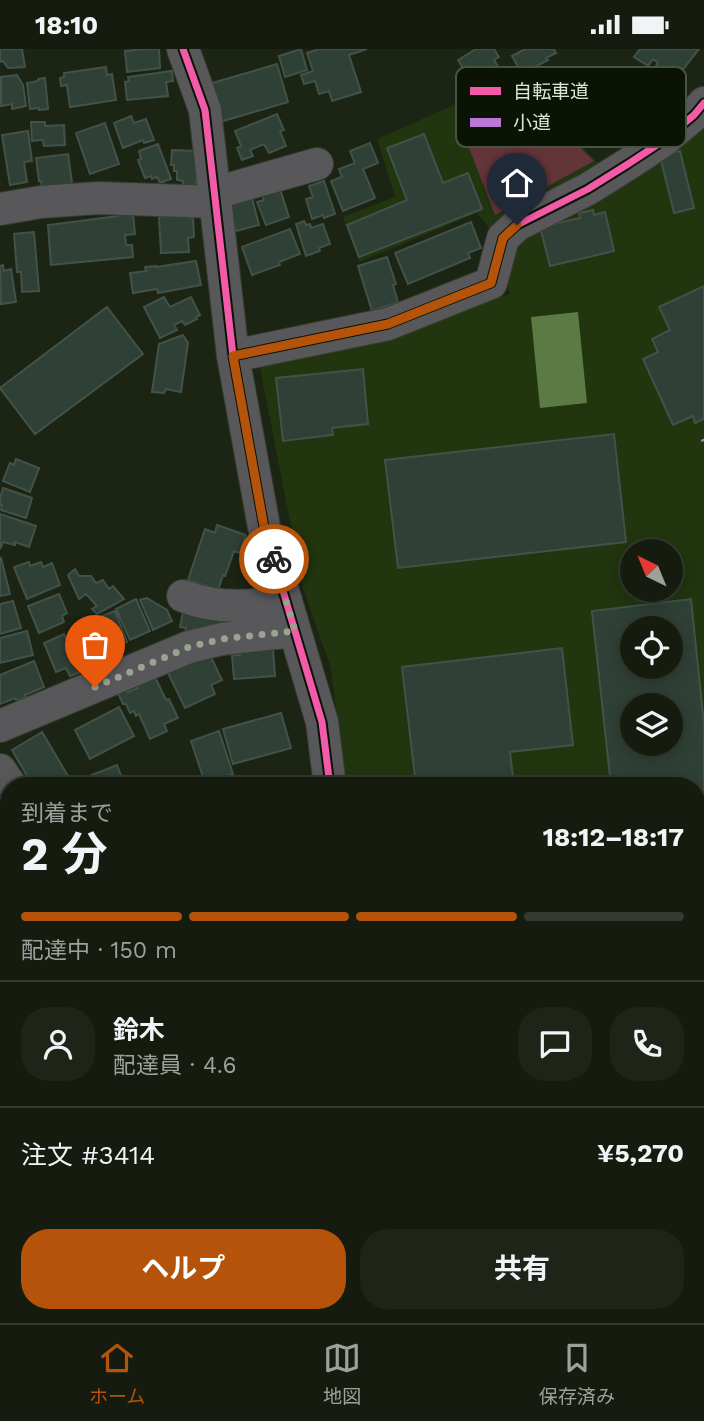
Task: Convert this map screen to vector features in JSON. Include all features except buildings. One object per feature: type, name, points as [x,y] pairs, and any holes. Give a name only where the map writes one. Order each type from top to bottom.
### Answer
[{"type":"street","points":[[183,49],[205,110],[233,356],[264,527],[322,722],[329,777]]},
{"type":"street","points":[[686,122],[704,103]]},
{"type":"street","points":[[233,356],[388,324],[491,283],[503,238],[517,225],[588,189],[654,147]]},
{"type":"street","points":[[0,209],[41,202],[98,198],[215,198],[317,164]]},
{"type":"street","points":[[183,596],[199,603],[221,606],[260,606],[286,600]]},
{"type":"street","points":[[0,726],[189,647],[222,639],[295,631]]},
{"type":"shaded area","points":[[456,104],[456,147],[582,147],[615,180],[662,147],[686,147],[686,130],[704,117],[704,777],[344,777],[331,668],[303,588],[260,368],[510,294],[495,235],[477,213],[359,262],[343,217],[395,197],[377,139]]},
{"type":"shaded area","points":[[469,147],[579,147],[594,161],[495,215]]},
{"type":"shaded area","points":[[578,312],[587,403],[540,408],[531,317]]},
{"type":"cycle path","points":[[183,49],[205,110],[233,356],[264,527],[322,722],[329,777]]},
{"type":"cycle path","points":[[686,122],[704,103]]},
{"type":"cycle path","points":[[233,356],[388,324],[491,283],[503,238],[517,225],[588,189],[654,147]]},
{"type":"way so far","points":[[95,687],[189,647],[222,639],[295,631],[274,559]]},
{"type":"route","points":[[274,559],[264,527],[233,356],[388,324],[491,283],[503,238],[517,225]]}]
